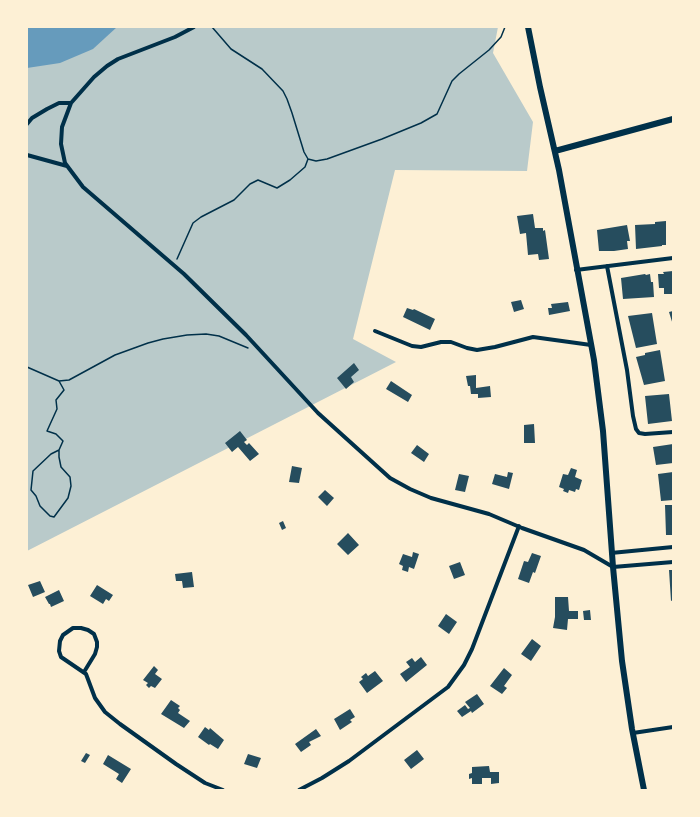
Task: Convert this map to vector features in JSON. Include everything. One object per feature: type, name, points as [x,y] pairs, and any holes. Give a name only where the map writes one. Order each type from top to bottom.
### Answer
[{"type":"main road","points":[[528,27],[540,88],[555,151],[591,345],[603,431],[612,567],[622,661],[633,733],[644,790]]},
{"type":"main road","points":[[555,151],[673,119]]},
{"type":"street","points":[[194,27],[175,37],[118,59],[94,77],[70,103],[64,118],[61,136],[65,163],[83,187],[174,265],[246,334],[318,413],[390,478],[431,498],[489,514],[584,550],[612,567],[673,562]]},
{"type":"street","points":[[27,124],[32,118],[59,103],[70,103]]},
{"type":"street","points":[[27,155],[67,166]]},
{"type":"street","points":[[576,270],[673,258]]},
{"type":"street","points":[[607,266],[628,370],[633,416],[636,429],[639,433],[645,434],[673,432]]},
{"type":"street","points":[[375,330],[412,346],[421,347],[441,342],[451,342],[477,350],[533,337],[591,345]]},
{"type":"street","points":[[299,790],[322,778],[348,761],[448,687],[464,665],[472,649],[519,526]]},
{"type":"street","points":[[611,553],[673,547]]},
{"type":"street","points":[[84,672],[95,654],[97,642],[94,634],[88,630],[73,628],[63,635],[60,641],[59,651],[61,658],[84,672],[95,698],[105,712],[176,764],[206,783],[223,790]]},
{"type":"street","points":[[633,733],[673,728]]},
{"type":"path","points":[[212,27],[231,49],[262,69],[283,91],[304,152],[308,159],[316,161],[327,159],[421,123],[437,114],[452,81],[489,50],[501,37],[505,27]]},
{"type":"path","points":[[174,265],[193,224],[200,217],[234,200],[250,184],[258,180],[277,188],[290,180],[305,167],[308,159]]},
{"type":"path","points":[[27,367],[59,381],[69,380],[115,355],[148,343],[163,339],[206,334],[219,336],[250,349]]},
{"type":"path","points":[[59,381],[64,390],[56,400],[57,409],[47,431],[56,434],[62,441],[59,450],[61,467],[70,477],[71,486],[68,498],[54,516],[50,516],[40,506],[36,496],[31,490],[33,471],[51,454],[59,450]]},
{"type":"shaded area","points":[[27,27],[498,27],[493,53],[533,122],[527,171],[395,170],[353,339],[396,362],[27,551]]},
{"type":"water","points":[[27,27],[117,27],[93,49],[60,63],[27,68]]},
{"type":"building","points":[[533,214],[535,228],[543,228],[543,231],[545,230],[549,259],[539,260],[538,254],[528,255],[526,233],[520,234],[517,216]]},
{"type":"building","points":[[666,221],[666,245],[636,249],[635,225],[655,224],[655,222]]},
{"type":"building","points":[[627,225],[630,241],[627,241],[628,249],[599,251],[597,230]]},
{"type":"building","points":[[673,271],[673,294],[664,294],[664,288],[659,288],[658,274]]},
{"type":"building","points":[[650,274],[651,282],[653,282],[654,297],[623,299],[621,278]]},
{"type":"building","points":[[521,300],[524,309],[514,312],[511,302]]},
{"type":"building","points":[[568,302],[570,311],[549,315],[548,308],[552,308],[551,304]]},
{"type":"building","points":[[407,308],[414,309],[435,319],[430,330],[403,317]]},
{"type":"building","points":[[673,311],[673,325],[669,312]]},
{"type":"building","points":[[652,313],[657,344],[636,348],[628,316]]},
{"type":"building","points":[[660,350],[665,381],[644,385],[636,357],[645,355],[645,353]]},
{"type":"building","points":[[354,363],[359,370],[351,377],[354,382],[346,389],[337,378]]},
{"type":"building","points":[[476,375],[476,388],[490,386],[491,397],[478,398],[478,394],[471,394],[466,376]]},
{"type":"building","points":[[391,381],[412,395],[408,402],[386,389]]},
{"type":"building","points":[[669,394],[672,421],[648,424],[645,396]]},
{"type":"building","points":[[534,424],[535,443],[524,443],[524,425]]},
{"type":"building","points":[[240,431],[247,440],[244,442],[247,445],[249,443],[259,454],[250,461],[238,447],[232,452],[225,443]]},
{"type":"building","points":[[673,444],[673,463],[656,465],[653,447]]},
{"type":"building","points":[[417,445],[429,454],[424,462],[411,453]]},
{"type":"building","points":[[292,466],[302,468],[299,483],[289,482]]},
{"type":"building","points":[[571,468],[577,470],[575,477],[582,480],[579,490],[576,489],[575,492],[569,490],[568,493],[559,487],[563,474],[568,475]]},
{"type":"building","points":[[508,472],[513,473],[509,489],[492,484],[495,474],[507,477]]},
{"type":"building","points":[[673,472],[673,500],[661,501],[658,474]]},
{"type":"building","points":[[459,474],[469,476],[465,492],[455,490]]},
{"type":"building","points":[[325,490],[334,498],[327,506],[318,497]]},
{"type":"building","points":[[665,505],[673,505],[673,535],[666,535]]},
{"type":"building","points":[[283,521],[286,528],[282,530],[279,523]]},
{"type":"building","points":[[348,533],[359,545],[348,555],[337,544]]},
{"type":"building","points":[[413,552],[419,554],[414,569],[409,567],[408,572],[402,570],[403,566],[399,564],[403,554],[412,557]]},
{"type":"building","points":[[532,553],[541,556],[535,573],[533,572],[529,583],[518,579],[524,561],[528,562]]},
{"type":"building","points":[[460,562],[465,575],[454,579],[449,566]]},
{"type":"building","points":[[669,570],[673,570],[673,600],[671,601]]},
{"type":"building","points":[[192,572],[194,587],[183,588],[182,581],[176,581],[175,574]]},
{"type":"building","points":[[40,581],[45,592],[33,597],[28,585]]},
{"type":"building","points":[[97,585],[113,595],[109,601],[106,599],[103,604],[90,596]]},
{"type":"building","points":[[59,590],[64,601],[51,607],[45,597]]},
{"type":"building","points":[[555,597],[568,597],[569,611],[578,611],[578,619],[568,619],[567,630],[553,628],[555,617]]},
{"type":"building","points":[[590,610],[591,620],[584,620],[583,611]]},
{"type":"building","points":[[446,614],[457,622],[449,634],[438,626]]},
{"type":"building","points":[[532,639],[541,646],[531,661],[521,654]]},
{"type":"building","points":[[421,657],[427,665],[406,682],[400,674],[410,667],[406,662],[412,658],[415,662]]},
{"type":"building","points":[[154,666],[158,670],[155,674],[162,679],[155,688],[151,686],[149,688],[146,685],[148,683],[143,680]]},
{"type":"building","points":[[504,668],[512,675],[504,686],[507,688],[502,694],[490,686]]},
{"type":"building","points":[[375,671],[383,681],[367,693],[359,682],[363,679],[361,677],[366,673],[368,676]]},
{"type":"building","points":[[477,694],[484,704],[472,713],[471,711],[462,717],[457,711],[465,705],[468,709],[470,708],[465,702]]},
{"type":"building","points":[[171,700],[180,706],[178,708],[180,710],[178,713],[190,721],[184,728],[161,714]]},
{"type":"building","points":[[350,709],[355,717],[350,720],[352,722],[340,730],[334,719]]},
{"type":"building","points":[[205,727],[209,730],[210,728],[224,740],[218,749],[210,744],[209,745],[198,737]]},
{"type":"building","points":[[316,729],[321,736],[309,742],[311,745],[301,752],[295,744]]},
{"type":"building","points":[[417,750],[424,759],[411,769],[404,760]]},
{"type":"building","points":[[86,753],[90,755],[85,763],[81,761]]},
{"type":"building","points":[[248,754],[261,758],[257,768],[244,764]]},
{"type":"building","points":[[108,755],[131,769],[122,783],[116,779],[119,774],[103,764]]},
{"type":"building","points":[[489,766],[490,772],[499,772],[499,783],[491,784],[491,778],[482,778],[482,784],[472,784],[472,778],[469,779],[469,774],[472,773],[472,767]]}]
